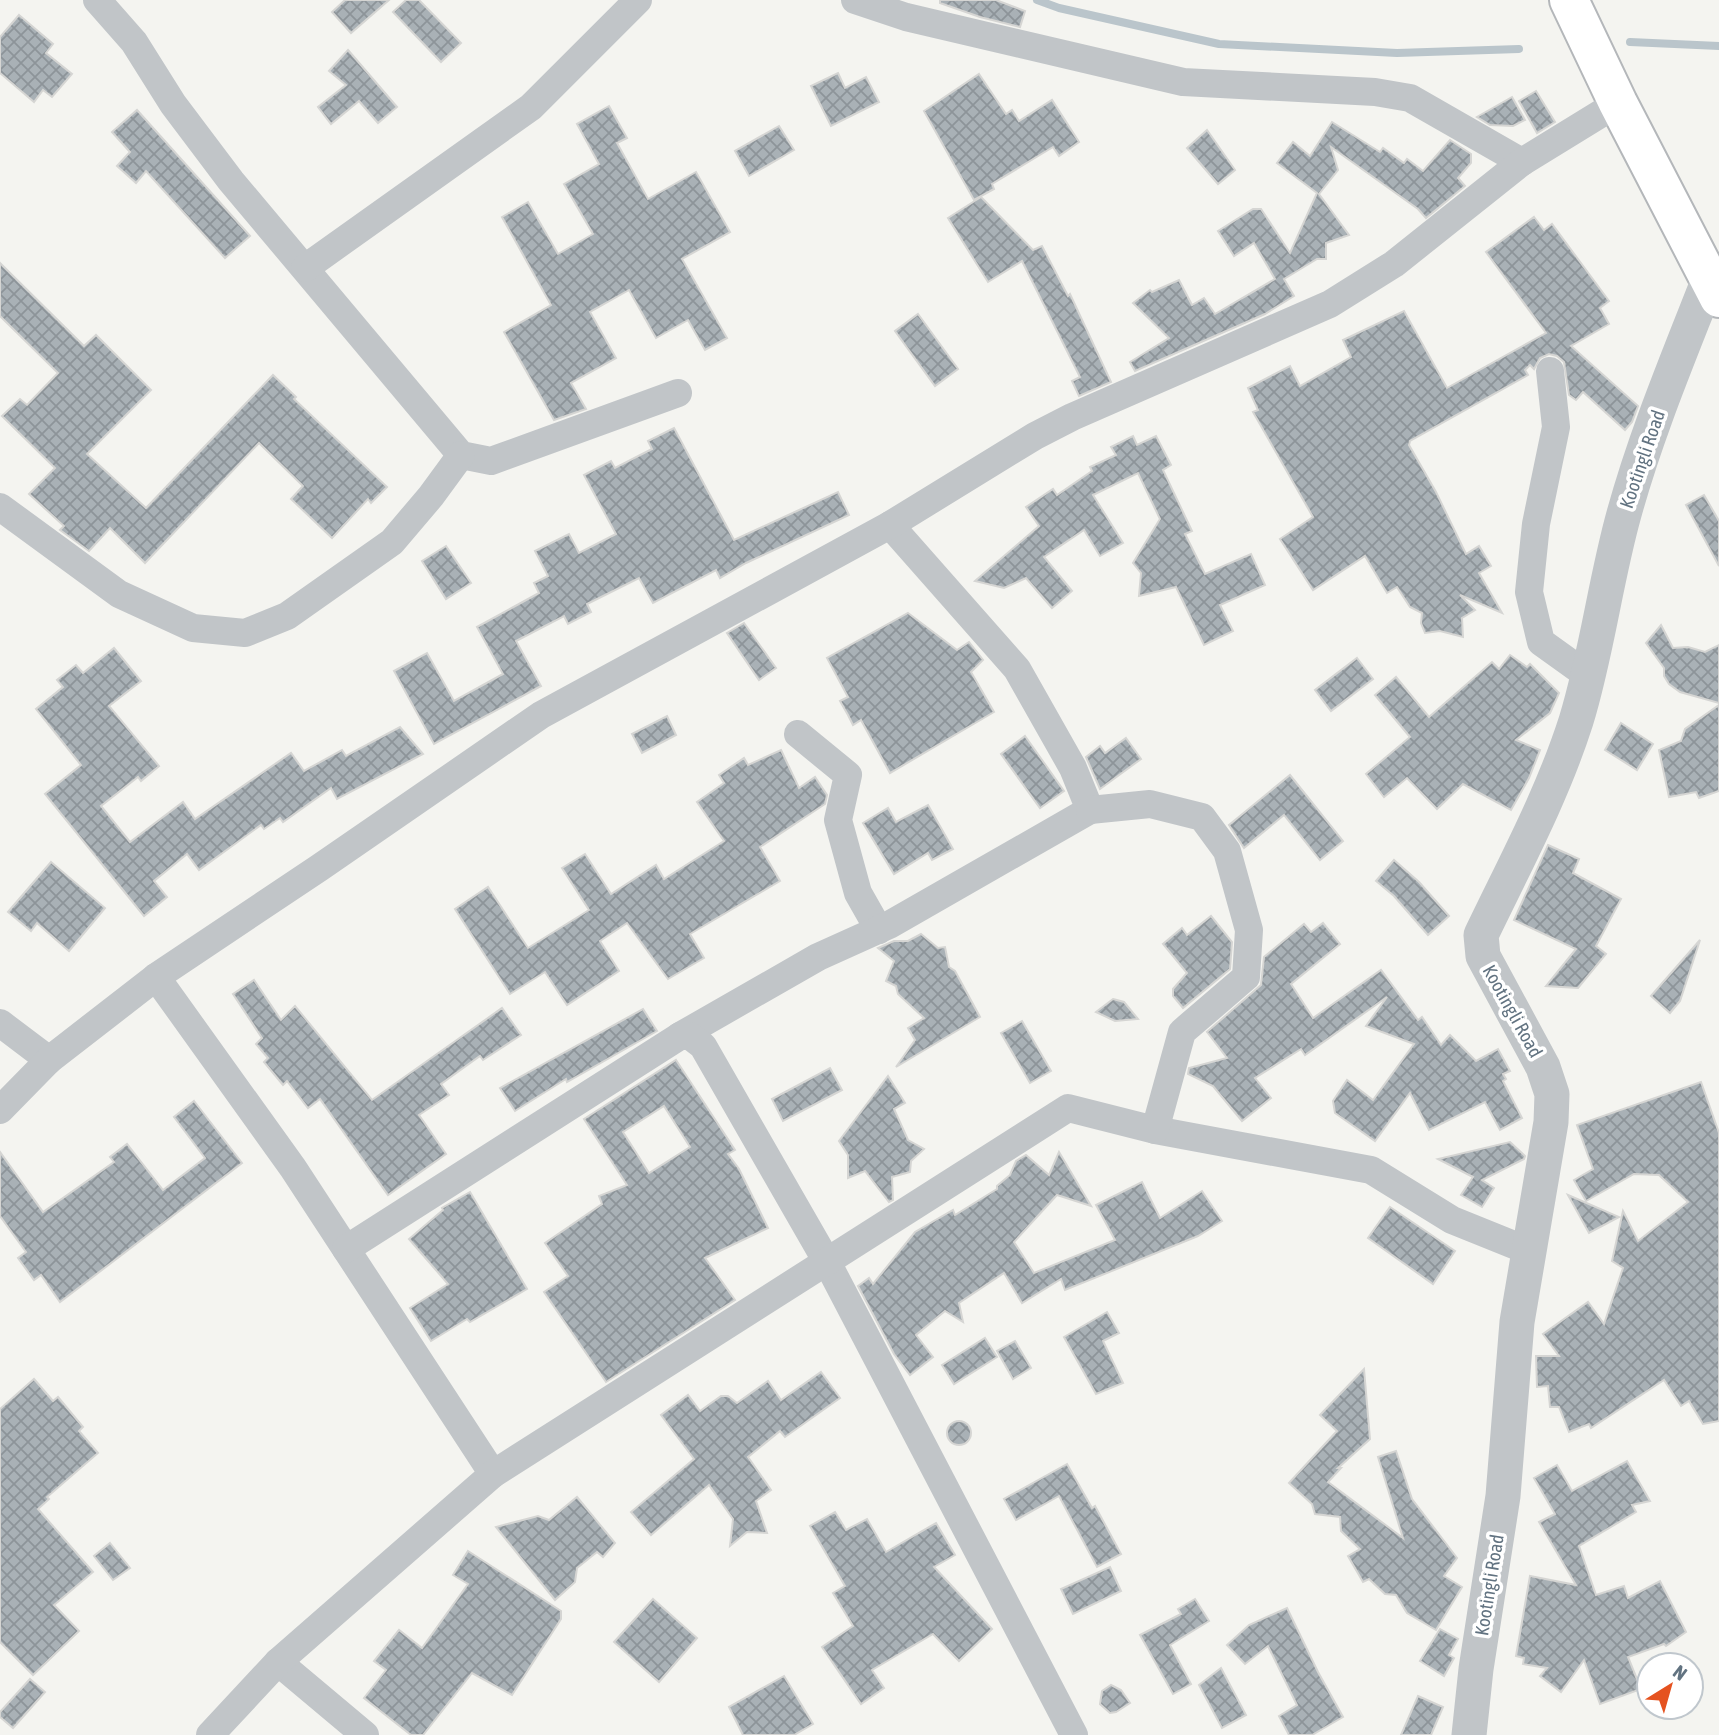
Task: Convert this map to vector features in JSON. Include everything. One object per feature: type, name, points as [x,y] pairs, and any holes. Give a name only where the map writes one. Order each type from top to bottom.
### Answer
[{"type":"highway","points":[[1569,0],[1618,103],[1716,283]]},
{"type":"street","points":[[97,0],[134,42],[173,104],[231,181],[461,455],[492,461],[678,393]]},
{"type":"street","points":[[305,268],[531,107],[638,0]]},
{"type":"street","points":[[855,0],[906,17],[1183,82],[1375,92],[1410,98],[1522,162]]},
{"type":"street","points":[[0,1110],[50,1060],[156,977],[541,715],[890,525],[1035,436],[1072,417],[1331,304],[1394,264],[1522,162],[1618,103]]},
{"type":"street","name":"Kootingli Road","points":[[1469,1735],[1476,1669],[1503,1496],[1517,1322],[1551,1122],[1552,1094],[1543,1067],[1483,956],[1482,935],[1546,802],[1576,720],[1623,514],[1663,398],[1716,283]]},
{"type":"street","points":[[1550,371],[1556,426],[1536,523],[1529,592],[1541,642],[1587,675]]},
{"type":"street","points":[[0,507],[119,594],[193,628],[245,633],[287,616],[392,542],[461,455]]},
{"type":"street","points":[[890,525],[1017,669],[1073,768],[1090,810]]},
{"type":"street","points":[[798,734],[848,775],[838,820],[858,893],[879,930]]},
{"type":"street","points":[[346,1249],[680,1036],[818,957],[879,930],[1090,810],[1150,804],[1202,817],[1227,851],[1249,929],[1246,977],[1182,1032],[1155,1130]]},
{"type":"street","points":[[156,977],[293,1168],[493,1474]]},
{"type":"street","points":[[0,1023],[50,1060]]},
{"type":"street","points":[[680,1036],[691,1036],[703,1046],[827,1262],[1074,1735]]},
{"type":"street","points":[[210,1735],[278,1662],[493,1474],[1068,1108],[1155,1130],[1371,1170],[1452,1220],[1529,1251]]},
{"type":"street","points":[[278,1662],[365,1735]]},
{"type":"building","points":[[345,0],[389,0],[351,33],[332,12]]},
{"type":"building","points":[[406,0],[419,0],[461,43],[441,62],[393,12]]},
{"type":"building","points":[[940,0],[996,0],[1025,11],[1020,27],[980,17],[940,3]]},
{"type":"building","points":[[19,15],[53,44],[46,53],[72,74],[52,97],[43,90],[34,102],[0,73],[0,37]]},
{"type":"building","points":[[348,50],[397,107],[378,123],[359,101],[331,124],[318,107],[346,85],[329,71]]},
{"type":"building","points":[[838,73],[845,88],[866,77],[879,102],[831,126],[811,86]]},
{"type":"building","points":[[979,74],[1006,114],[1012,110],[1019,121],[1052,100],[1079,142],[1059,156],[1053,147],[992,184],[994,189],[974,200],[924,111]]},
{"type":"building","points":[[1536,91],[1555,122],[1537,133],[1519,101]]},
{"type":"building","points":[[1512,97],[1525,120],[1513,126],[1490,125],[1477,117]]},
{"type":"building","points":[[609,106],[627,138],[617,143],[648,199],[696,172],[730,232],[682,259],[727,338],[705,350],[688,320],[656,338],[629,290],[590,312],[616,358],[571,383],[586,409],[554,420],[504,332],[551,305],[502,217],[528,202],[558,254],[593,234],[564,184],[599,164],[577,124]]},
{"type":"building","points":[[137,110],[250,236],[225,258],[146,171],[136,183],[117,166],[130,152],[112,132]]},
{"type":"building","points":[[1332,122],[1380,152],[1383,148],[1404,163],[1407,159],[1423,171],[1450,140],[1471,154],[1471,163],[1458,178],[1465,186],[1426,218],[1418,209],[1331,147],[1338,170],[1319,194],[1349,235],[1326,243],[1326,259],[1317,259],[1284,279],[1294,296],[1265,314],[1135,371],[1130,362],[1169,338],[1133,303],[1150,290],[1152,292],[1179,280],[1192,305],[1204,298],[1215,314],[1275,279],[1254,243],[1234,256],[1218,231],[1253,209],[1261,209],[1290,253],[1317,193],[1277,163],[1293,142],[1310,156]]},
{"type":"building","points":[[779,126],[794,150],[749,176],[735,151]]},
{"type":"building","points":[[1207,130],[1235,170],[1218,184],[1187,148]]},
{"type":"building","points":[[981,197],[1033,250],[1042,246],[1068,296],[1070,294],[1111,382],[1079,396],[1072,381],[1080,377],[1022,261],[988,282],[948,218]]},
{"type":"building","points":[[1534,217],[1544,230],[1552,224],[1609,301],[1600,308],[1609,324],[1571,346],[1638,406],[1632,422],[1625,430],[1583,392],[1576,400],[1569,395],[1564,362],[1549,354],[1540,358],[1534,369],[1530,365],[1525,370],[1528,375],[1410,441],[1409,445],[1436,492],[1466,554],[1479,546],[1491,566],[1479,573],[1502,613],[1460,595],[1475,610],[1462,618],[1463,637],[1440,631],[1425,633],[1421,623],[1422,613],[1410,607],[1397,587],[1387,593],[1365,556],[1313,590],[1280,539],[1313,517],[1253,412],[1258,410],[1248,388],[1290,366],[1300,386],[1351,357],[1343,340],[1404,311],[1447,388],[1546,333],[1486,252]]},
{"type":"building","points":[[0,263],[84,346],[96,335],[151,390],[87,454],[146,508],[273,375],[296,397],[294,399],[387,487],[371,503],[368,499],[332,538],[291,499],[303,486],[259,443],[145,563],[110,528],[89,551],[60,530],[64,526],[29,494],[55,468],[2,416],[20,399],[27,405],[58,373],[0,316]]},
{"type":"building","points":[[918,314],[958,369],[935,386],[895,331]]},
{"type":"building","points":[[674,428],[734,540],[838,492],[849,515],[720,578],[716,570],[653,603],[639,578],[587,604],[591,612],[568,624],[564,616],[516,641],[541,686],[434,744],[394,671],[427,653],[454,701],[503,674],[477,627],[539,593],[534,583],[548,576],[535,551],[569,534],[579,553],[616,534],[584,475],[611,461],[615,468],[652,449],[648,441]]},
{"type":"building","points":[[1133,436],[1137,445],[1156,436],[1171,465],[1163,470],[1192,531],[1185,534],[1205,574],[1251,554],[1265,585],[1220,605],[1233,631],[1204,645],[1176,587],[1139,596],[1141,573],[1133,563],[1160,519],[1138,473],[1093,495],[1123,543],[1100,556],[1084,530],[1044,557],[1072,591],[1052,608],[1026,578],[1004,588],[975,581],[1039,526],[1026,507],[1053,489],[1057,495],[1092,471],[1090,467],[1116,455],[1111,447]]},
{"type":"building","points":[[1704,495],[1719,521],[1719,566],[1686,505]]},
{"type":"building","points":[[446,546],[471,583],[446,599],[422,561]]},
{"type":"building","points":[[908,613],[957,650],[969,642],[983,660],[971,672],[994,712],[890,773],[861,720],[853,725],[840,701],[848,697],[827,658]]},
{"type":"building","points":[[744,623],[776,668],[759,680],[727,633]]},
{"type":"building","points":[[1661,625],[1673,648],[1688,647],[1705,652],[1719,645],[1719,703],[1680,692],[1669,684],[1664,676],[1664,668],[1646,643]]},
{"type":"building","points":[[114,648],[141,681],[109,706],[159,766],[141,781],[138,777],[101,806],[130,842],[183,802],[195,819],[291,753],[304,771],[342,750],[346,756],[400,727],[423,754],[337,799],[331,788],[283,822],[280,818],[264,829],[261,825],[199,870],[187,854],[154,881],[167,897],[144,916],[45,794],[81,765],[36,709],[63,687],[57,680],[76,665],[83,673]]},
{"type":"building","points":[[1510,655],[1527,667],[1530,664],[1559,693],[1550,713],[1516,740],[1540,750],[1529,778],[1511,810],[1463,784],[1437,809],[1407,778],[1384,797],[1366,774],[1410,737],[1375,695],[1396,677],[1429,717],[1492,662],[1499,669]]},
{"type":"building","points":[[1357,658],[1373,679],[1331,711],[1315,690]]},
{"type":"building","points":[[1719,705],[1719,791],[1699,798],[1696,792],[1669,797],[1659,750],[1681,741],[1685,729]]},
{"type":"building","points":[[667,716],[676,735],[642,753],[632,734]]},
{"type":"building","points":[[1621,723],[1653,744],[1637,770],[1605,750]]},
{"type":"building","points":[[1025,736],[1064,791],[1040,808],[1001,754]]},
{"type":"building","points":[[1126,738],[1141,759],[1100,789],[1086,757],[1100,746],[1105,753]]},
{"type":"building","points":[[781,750],[799,788],[815,777],[827,795],[825,804],[760,847],[780,881],[690,934],[704,958],[668,979],[627,923],[600,941],[619,971],[567,1005],[545,972],[510,994],[455,909],[488,887],[528,948],[589,910],[562,868],[585,854],[611,894],[656,865],[664,879],[724,841],[697,802],[724,783],[719,775],[744,758],[748,765]]},
{"type":"building","points":[[1290,775],[1343,841],[1320,860],[1284,815],[1244,848],[1229,825]]},
{"type":"building","points":[[928,805],[953,849],[932,860],[928,853],[894,874],[863,823],[888,808],[896,822]]},
{"type":"building","points":[[1548,845],[1579,859],[1573,873],[1621,899],[1596,946],[1606,954],[1578,988],[1546,986],[1576,949],[1514,920]]},
{"type":"building","points":[[1394,860],[1419,882],[1449,916],[1428,935],[1394,896],[1376,881]]},
{"type":"building","points":[[51,862],[105,908],[69,951],[37,923],[31,931],[8,912]]},
{"type":"building","points":[[1211,916],[1232,942],[1230,969],[1183,1008],[1173,996],[1173,989],[1187,973],[1163,944],[1182,928],[1187,935]]},
{"type":"building","points":[[1323,923],[1340,944],[1291,984],[1313,1018],[1381,970],[1418,1020],[1422,1017],[1441,1045],[1450,1035],[1476,1061],[1498,1049],[1510,1071],[1503,1074],[1506,1079],[1503,1081],[1522,1118],[1500,1130],[1485,1102],[1429,1130],[1410,1093],[1375,1141],[1335,1113],[1333,1101],[1347,1080],[1373,1100],[1414,1044],[1366,1026],[1387,997],[1305,1055],[1301,1049],[1255,1078],[1271,1098],[1242,1121],[1213,1086],[1188,1074],[1189,1068],[1227,1058],[1207,1032],[1261,985],[1264,957],[1304,924],[1311,932]]},
{"type":"building","points":[[921,934],[938,948],[945,947],[949,967],[955,971],[980,1017],[896,1067],[915,1040],[908,1028],[924,1018],[898,994],[896,986],[886,981],[894,961],[878,948],[894,941],[908,941]]},
{"type":"building","points":[[1700,940],[1680,1001],[1670,1013],[1651,996]]},
{"type":"building","points":[[254,980],[281,1020],[295,1006],[372,1100],[502,1008],[521,1035],[483,1060],[480,1056],[441,1084],[449,1095],[419,1115],[446,1154],[388,1195],[320,1099],[308,1108],[287,1081],[283,1085],[264,1062],[268,1058],[256,1044],[262,1038],[233,994]]},
{"type":"building","points":[[1113,999],[1124,1002],[1138,1019],[1115,1021],[1096,1012]]},
{"type":"building","points":[[643,1009],[657,1031],[567,1082],[566,1079],[515,1111],[500,1088]]},
{"type":"building","points":[[1022,1021],[1051,1071],[1030,1083],[1001,1033]]},
{"type":"building","points":[[676,1060],[735,1150],[728,1154],[739,1169],[768,1228],[705,1258],[735,1300],[606,1382],[544,1292],[568,1276],[545,1243],[602,1204],[599,1196],[627,1185],[584,1119]],"holes":[[[664,1106],[690,1147],[649,1173],[623,1132]]]},
{"type":"building","points":[[830,1068],[842,1090],[783,1121],[772,1099]]},
{"type":"building","points":[[888,1076],[905,1103],[894,1109],[908,1140],[924,1149],[911,1161],[910,1172],[892,1177],[893,1200],[889,1202],[865,1171],[848,1178],[848,1155],[839,1141]]},
{"type":"building","points":[[1701,1082],[1719,1133],[1719,1421],[1703,1424],[1689,1401],[1681,1406],[1664,1380],[1591,1428],[1589,1424],[1569,1432],[1559,1407],[1550,1407],[1548,1386],[1537,1387],[1536,1356],[1559,1356],[1543,1334],[1588,1302],[1604,1324],[1623,1268],[1612,1261],[1623,1211],[1638,1241],[1688,1202],[1659,1175],[1634,1174],[1586,1201],[1574,1180],[1593,1169],[1577,1125]]},
{"type":"building","points":[[194,1101],[242,1163],[60,1302],[41,1275],[34,1280],[18,1258],[26,1252],[0,1216],[0,1152],[43,1212],[114,1162],[110,1157],[127,1144],[163,1190],[205,1158],[174,1117]]},
{"type":"building","points":[[1510,1142],[1525,1156],[1524,1159],[1482,1180],[1494,1188],[1482,1207],[1461,1195],[1473,1177],[1438,1159]]},
{"type":"building","points":[[1059,1152],[1091,1206],[1057,1195],[1014,1242],[1034,1273],[1115,1240],[1096,1205],[1142,1182],[1160,1218],[1202,1191],[1222,1221],[1198,1236],[1065,1290],[1061,1279],[1022,1303],[1004,1273],[959,1303],[963,1322],[945,1311],[916,1335],[933,1357],[910,1375],[894,1354],[858,1286],[869,1278],[873,1284],[915,1232],[953,1210],[955,1215],[997,1189],[1010,1175],[1016,1161],[1026,1155],[1049,1175]]},
{"type":"building","points":[[470,1192],[527,1289],[470,1322],[467,1319],[431,1341],[410,1308],[448,1284],[409,1239],[443,1210],[442,1208]]},
{"type":"building","points":[[1568,1195],[1619,1217],[1589,1233]]},
{"type":"building","points":[[1390,1207],[1455,1251],[1433,1284],[1368,1238]]},
{"type":"building","points":[[1107,1312],[1119,1333],[1103,1341],[1123,1383],[1096,1394],[1064,1337]]},
{"type":"building","points":[[985,1338],[997,1357],[954,1384],[942,1365]]},
{"type":"building","points":[[1015,1341],[1031,1368],[1013,1379],[997,1351]]},
{"type":"building","points":[[1364,1369],[1370,1439],[1338,1468],[1341,1468],[1328,1482],[1403,1538],[1378,1457],[1396,1451],[1412,1499],[1457,1558],[1444,1576],[1462,1587],[1436,1630],[1407,1613],[1396,1595],[1385,1594],[1369,1579],[1363,1582],[1348,1556],[1360,1549],[1341,1531],[1340,1517],[1315,1514],[1312,1504],[1289,1483],[1337,1431],[1320,1415]]},
{"type":"building","points":[[821,1372],[840,1398],[785,1437],[780,1431],[748,1457],[771,1490],[756,1501],[767,1533],[747,1532],[730,1546],[733,1519],[709,1485],[651,1535],[631,1512],[694,1459],[661,1415],[688,1395],[700,1411],[721,1396],[728,1396],[737,1403],[768,1381],[781,1400]]},
{"type":"building","points":[[34,1379],[53,1401],[58,1397],[83,1427],[79,1431],[98,1453],[47,1497],[49,1499],[38,1509],[93,1572],[54,1605],[79,1631],[33,1675],[0,1642],[0,1409]]},
{"type":"building","points":[[959,1421],[967,1425],[971,1433],[967,1441],[959,1445],[951,1441],[947,1433],[951,1425]]},
{"type":"building","points":[[1627,1461],[1650,1501],[1632,1505],[1636,1512],[1579,1546],[1596,1595],[1624,1586],[1628,1598],[1660,1581],[1686,1632],[1666,1646],[1664,1644],[1645,1651],[1635,1651],[1635,1654],[1628,1657],[1635,1674],[1635,1691],[1600,1704],[1584,1660],[1561,1692],[1540,1676],[1547,1668],[1523,1664],[1524,1658],[1516,1656],[1530,1576],[1576,1585],[1539,1522],[1555,1514],[1534,1478],[1557,1465],[1572,1491]]},
{"type":"building","points":[[1067,1464],[1092,1508],[1095,1506],[1121,1554],[1097,1567],[1059,1496],[1016,1520],[1004,1499]]},
{"type":"building","points":[[577,1497],[615,1543],[603,1557],[597,1552],[577,1568],[575,1582],[555,1600],[496,1527],[538,1516],[549,1520]]},
{"type":"building","points":[[835,1512],[846,1530],[867,1519],[886,1552],[936,1523],[955,1555],[934,1567],[992,1629],[959,1661],[933,1634],[872,1670],[884,1688],[861,1704],[822,1647],[853,1626],[833,1593],[845,1586],[810,1526]]},
{"type":"building","points":[[110,1543],[130,1568],[113,1580],[94,1556]]},
{"type":"building","points":[[468,1551],[561,1611],[561,1619],[512,1695],[472,1673],[423,1735],[411,1735],[364,1698],[386,1670],[374,1661],[399,1630],[422,1648],[468,1584],[453,1575]]},
{"type":"building","points":[[1110,1567],[1121,1591],[1073,1614],[1061,1589]]},
{"type":"building","points":[[653,1599],[697,1638],[659,1682],[614,1642]]},
{"type":"building","points":[[1195,1599],[1209,1621],[1170,1645],[1191,1684],[1173,1694],[1140,1635],[1181,1614],[1178,1609]]},
{"type":"building","points":[[1287,1608],[1343,1717],[1312,1735],[1289,1735],[1279,1716],[1297,1705],[1268,1646],[1245,1664],[1227,1645],[1249,1625]]},
{"type":"building","points":[[1440,1629],[1458,1639],[1449,1655],[1454,1658],[1444,1676],[1420,1661]]},
{"type":"building","points":[[1221,1668],[1246,1715],[1222,1728],[1199,1685]]},
{"type":"building","points":[[784,1676],[813,1724],[794,1735],[743,1735],[729,1707]]},
{"type":"building","points":[[30,1679],[45,1692],[13,1728],[0,1717],[0,1712]]},
{"type":"building","points":[[1111,1685],[1121,1690],[1130,1703],[1110,1713],[1100,1704],[1102,1691]]},
{"type":"building","points":[[1418,1696],[1443,1707],[1431,1735],[1401,1735]]},
{"type":"waterway","points":[[1037,0],[1059,8],[1219,44],[1397,53],[1519,49]]},
{"type":"waterway","points":[[1630,42],[1719,46]]}]
